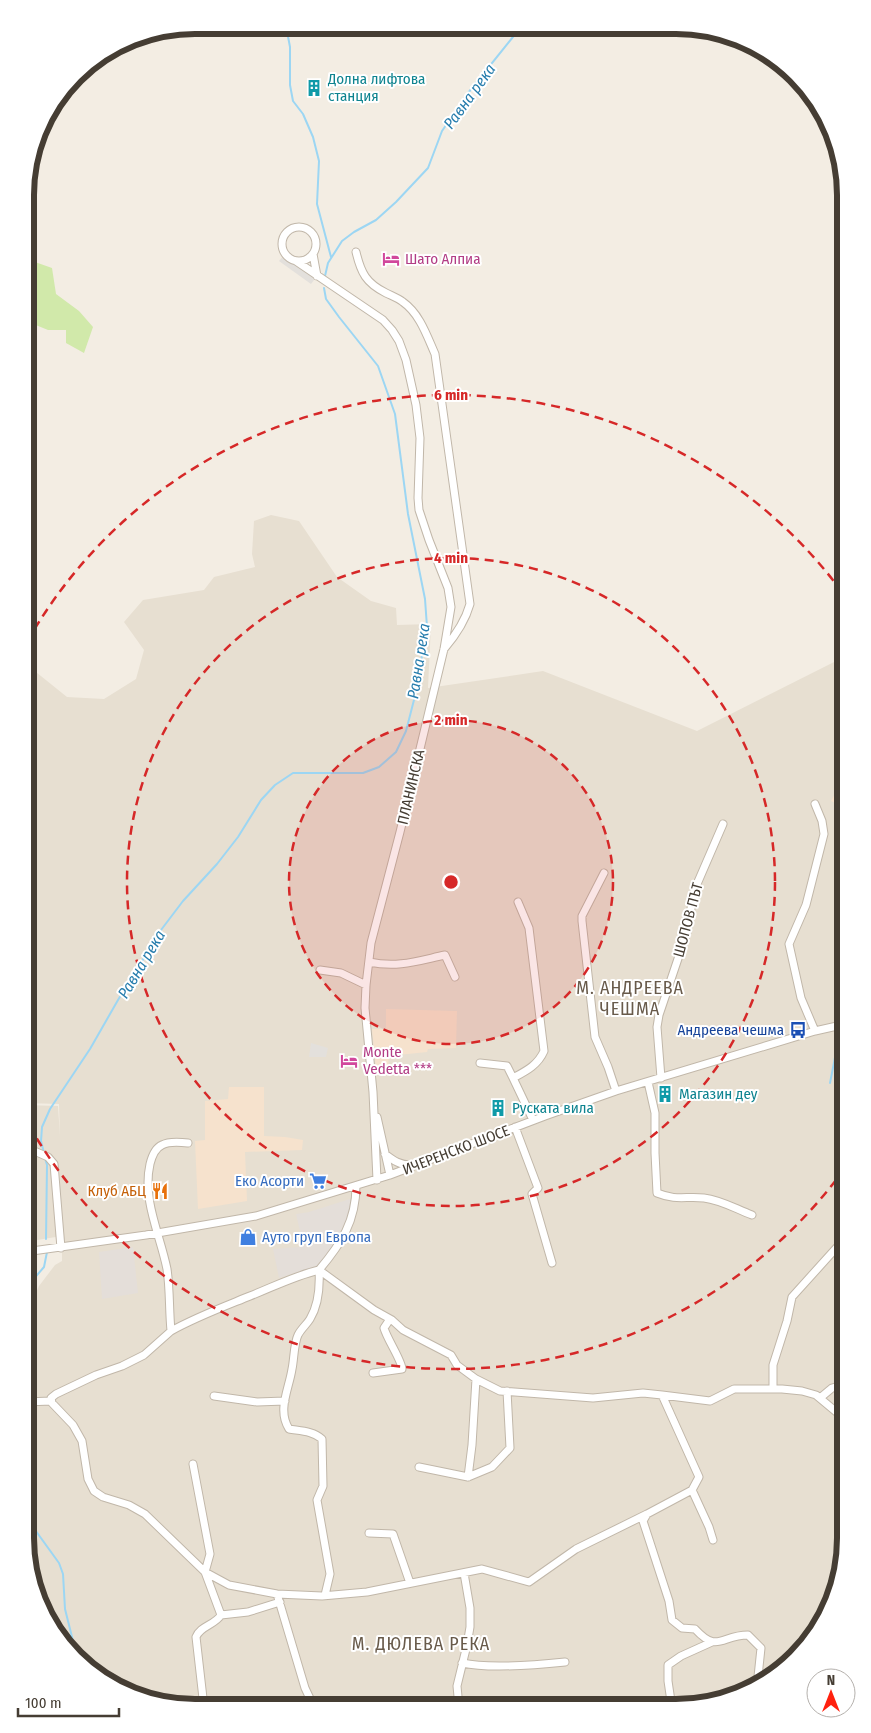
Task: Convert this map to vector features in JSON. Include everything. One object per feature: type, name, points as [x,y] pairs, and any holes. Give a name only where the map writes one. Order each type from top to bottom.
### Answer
[{"type":"street","points":[[313,254],[306,260],[296,261],[290,259],[284,254],[282,244],[285,234],[294,228],[306,229],[313,235],[316,244],[313,254],[317,276]]},
{"type":"street","points":[[356,252],[360,269],[367,280],[404,302],[414,313],[426,332],[435,354],[470,604],[455,637],[444,649]]},
{"type":"street","name":"ПЛАНИНСКА","points":[[296,261],[383,320],[399,341],[406,360],[416,405],[420,438],[419,510],[451,597],[450,618],[444,649],[378,916],[369,962],[365,1008],[374,1106]]},
{"type":"street","points":[[814,1031],[801,998],[789,944],[806,905],[824,834],[822,821],[815,804]]},
{"type":"street","name":"ШОПОВ ПЪТ","points":[[660,1078],[657,1027],[659,1015],[687,932],[694,891],[723,824]]},
{"type":"street","points":[[604,873],[582,916],[582,921],[595,1037],[616,1091]]},
{"type":"street","points":[[513,1078],[533,1067],[540,1060],[544,1051],[529,928],[518,902]]},
{"type":"street","points":[[369,962],[385,965],[409,963],[445,955],[454,977]]},
{"type":"street","points":[[320,970],[341,973],[366,985]]},
{"type":"street","name":"ИЧЕРЕНСКО ШОСЕ","points":[[34,1252],[256,1216],[390,1176],[533,1120],[616,1091],[814,1031],[837,1026]]},
{"type":"street","points":[[480,1063],[508,1066],[533,1120]]},
{"type":"street","points":[[648,1082],[655,1114],[657,1193],[671,1198],[703,1198],[721,1202],[752,1214]]},
{"type":"street","points":[[374,1106],[390,1176]]},
{"type":"street","points":[[374,1106],[377,1180]]},
{"type":"street","points":[[515,1127],[538,1188],[532,1194],[552,1263]]},
{"type":"street","points":[[170,1330],[167,1268],[152,1213],[148,1174],[156,1148],[163,1144],[188,1142]]},
{"type":"street","points":[[34,1151],[48,1156],[54,1164],[60,1248]]},
{"type":"street","points":[[385,1154],[399,1164],[416,1165]]},
{"type":"street","points":[[51,1401],[51,1398],[56,1394],[144,1355],[170,1330],[187,1321],[298,1275],[319,1270],[342,1240],[356,1202],[356,1186]]},
{"type":"street","points":[[773,1389],[773,1365],[787,1321],[792,1297],[837,1247]]},
{"type":"street","points":[[319,1270],[403,1330],[451,1354],[458,1365],[476,1379],[500,1391],[593,1398],[643,1393],[710,1401],[734,1390],[773,1389],[802,1391],[816,1395],[837,1412]]},
{"type":"street","points":[[319,1270],[320,1286],[317,1303],[312,1317],[298,1335],[285,1401],[284,1420],[289,1429],[309,1432],[322,1439],[324,1486],[317,1500],[330,1574],[325,1596]]},
{"type":"street","points":[[373,1373],[402,1369],[402,1364],[384,1328],[390,1319]]},
{"type":"street","points":[[468,1477],[476,1379]]},
{"type":"street","points":[[820,1398],[832,1388],[837,1387]]},
{"type":"street","points":[[419,1467],[468,1477],[492,1467],[510,1448],[507,1392]]},
{"type":"street","points":[[51,1401],[55,1408],[73,1425],[82,1441],[88,1479],[94,1491],[103,1497],[129,1505],[144,1514],[205,1572],[229,1585],[277,1594],[325,1596],[366,1592],[482,1569],[529,1582],[576,1548],[692,1490],[699,1477],[662,1395]]},
{"type":"street","points":[[214,1396],[257,1402],[285,1401]]},
{"type":"street","points":[[34,1402],[51,1401]]},
{"type":"street","points":[[193,1464],[210,1554],[205,1572],[221,1615]]},
{"type":"street","points":[[692,1490],[713,1540]]},
{"type":"street","points":[[647,1514],[643,1521],[669,1601],[672,1620],[682,1628],[695,1629],[704,1639],[715,1643],[738,1636],[748,1636],[761,1648],[758,1677]]},
{"type":"street","points":[[368,1533],[393,1534],[410,1583]]},
{"type":"street","points":[[458,1699],[457,1686],[470,1627],[470,1608],[464,1573]]},
{"type":"street","points":[[277,1594],[311,1699]]},
{"type":"street","points":[[221,1615],[248,1612],[280,1602]]},
{"type":"street","points":[[203,1699],[196,1637],[198,1632],[218,1620],[221,1615]]},
{"type":"street","points":[[671,1699],[668,1665],[681,1656],[712,1642]]},
{"type":"street","points":[[462,1663],[482,1665],[565,1662]]},
{"type":"shaded area","points":[[285,254],[317,276],[311,284],[279,261]]},
{"type":"shaded area","points":[[271,515],[299,521],[337,577],[371,601],[396,608],[397,625],[431,624],[428,688],[543,671],[697,731],[837,661],[837,1549],[829,1590],[816,1619],[797,1645],[783,1659],[748,1683],[728,1691],[687,1699],[173,1698],[133,1687],[114,1678],[97,1666],[67,1636],[55,1619],[46,1600],[37,1570],[34,1549],[34,1297],[39,1286],[55,1265],[62,1261],[62,1236],[34,1241],[34,1105],[58,1106],[60,1136],[59,1104],[34,1103],[34,670],[67,697],[104,699],[136,679],[144,650],[124,622],[143,600],[204,590],[214,577],[255,567],[252,554],[254,521]]},
{"type":"shaded area","points":[[837,790],[837,804],[831,801]]},
{"type":"shaded area","points":[[386,1009],[457,1011],[456,1048],[428,1049],[427,1052],[388,1056],[389,1068],[376,1069],[372,1029],[386,1029]]},
{"type":"shaded area","points":[[311,1043],[328,1048],[326,1057],[309,1057]]},
{"type":"shaded area","points":[[229,1087],[264,1087],[264,1136],[303,1140],[302,1150],[245,1152],[247,1201],[198,1209],[195,1141],[205,1140],[205,1101],[228,1099]]},
{"type":"shaded area","points":[[353,1198],[346,1226],[334,1247],[317,1266],[279,1278],[273,1249],[300,1247],[302,1240],[296,1214],[309,1212]]},
{"type":"shaded area","points":[[133,1247],[138,1293],[102,1299],[99,1252]]},
{"type":"green space","points":[[35,262],[52,268],[56,294],[79,311],[93,327],[84,353],[66,343],[66,330],[48,330],[34,324]]},
{"type":"waterway","points":[[288,34],[290,47],[290,85],[293,101],[303,114],[313,137],[319,161],[317,204],[331,257]]},
{"type":"waterway","name":"Равна река","points":[[325,276],[328,263],[342,241],[376,220],[428,168],[442,131],[468,93],[515,34]]},
{"type":"waterway","name":"Равна река","points":[[44,1153],[41,1141],[42,1127],[50,1109],[90,1049],[161,930],[183,901],[217,864],[238,837],[261,800],[275,785],[293,773],[363,773],[379,767],[396,752],[406,731],[415,696],[427,627],[425,599],[408,514],[395,414],[378,366],[326,299],[324,288]]},
{"type":"waterway","points":[[830,1083],[837,1047]]},
{"type":"waterway","name":"Равна река","points":[[45,1158],[47,1165],[46,1239]]},
{"type":"waterway","name":"Равна река","points":[[34,1279],[44,1267],[47,1252]]},
{"type":"waterway","name":"Равна река","points":[[34,1528],[59,1563],[63,1574],[65,1609],[74,1644]]},
{"type":"place","name":"Долна лифтова станция","points":[[314,88]]},
{"type":"place","name":"Шато Алпиа","points":[[391,259]]},
{"type":"place","name":"Андреева чешма","points":[[798,1030]]},
{"type":"place","name":"Monte Vedetta ***","points":[[349,1061]]},
{"type":"place","name":"Магазин деу","points":[[665,1094]]},
{"type":"place","name":"Руската вила","points":[[498,1108]]},
{"type":"place","name":"Еко Асорти","points":[[318,1181]]},
{"type":"place","name":"Клуб АБЦ","points":[[160,1191]]},
{"type":"place","name":"Ауто груп Европа","points":[[248,1237]]},
{"type":"district","name":"М. АНДРЕЕВА ЧЕШМА","points":[[630,998]]},
{"type":"district","name":"М. ДЮЛЕВА РЕКА","points":[[421,1644]]}]
